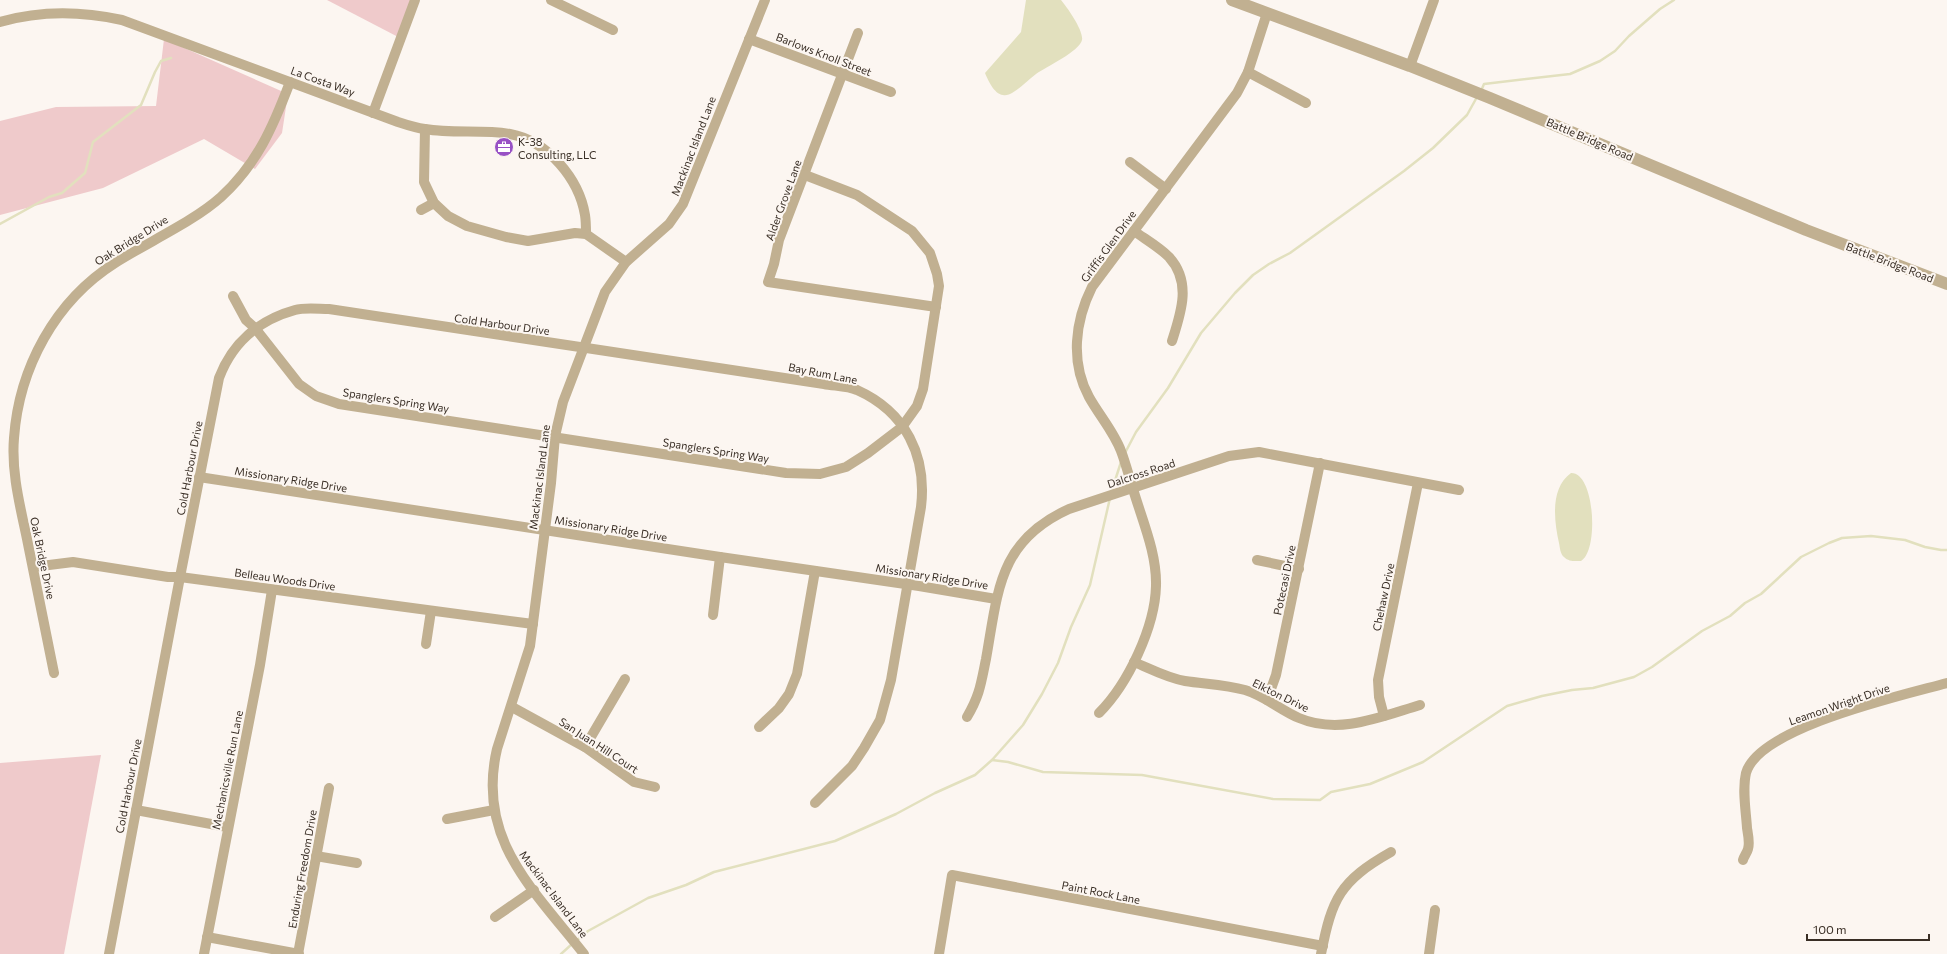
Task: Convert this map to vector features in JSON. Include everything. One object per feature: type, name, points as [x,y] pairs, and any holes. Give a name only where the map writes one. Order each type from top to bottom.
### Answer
[{"type":"street","points":[[373,113],[415,0]]},
{"type":"street","points":[[551,0],[613,30]]},
{"type":"street","name":"Mackinac Island Lane","points":[[584,954],[534,890],[510,856],[499,831],[494,810],[492,780],[493,766],[527,659],[534,624],[544,530],[552,483],[555,436],[563,402],[605,292],[626,262],[669,224],[683,204],[765,0]]},
{"type":"street","name":"Battle Bridge Road","points":[[1232,0],[1410,66],[1806,230],[1947,284]]},
{"type":"street","points":[[1410,66],[1434,0]]},
{"type":"street","name":"La Costa Way","points":[[0,22],[32,15],[59,12],[110,17],[146,28],[398,122],[425,129],[512,134],[532,142],[552,156],[567,172],[579,193],[585,215],[586,234]]},
{"type":"street","name":"Griffis Glen Drive","points":[[1099,713],[1120,688],[1134,662],[1154,606],[1156,584],[1152,552],[1121,451],[1084,386],[1079,370],[1076,349],[1078,326],[1086,300],[1092,287],[1237,93],[1248,72],[1267,13]]},
{"type":"street","name":"Alder Grove Lane","points":[[858,33],[779,240],[774,264],[768,282],[936,307]]},
{"type":"street","name":"Barlows Knoll Street","points":[[749,39],[891,92]]},
{"type":"street","points":[[1248,72],[1306,103]]},
{"type":"street","name":"Oak Bridge Drive","points":[[54,673],[14,470],[14,438],[25,380],[39,345],[58,316],[98,276],[114,264],[206,209],[236,182],[255,157],[266,139],[290,82]]},
{"type":"street","points":[[425,129],[423,169],[424,182],[434,203],[448,216],[467,226],[506,237],[528,241],[575,233],[586,234],[626,262]]},
{"type":"street","points":[[1130,162],[1166,188]]},
{"type":"street","name":"Spanglers Spring Way","points":[[233,296],[246,320],[255,328],[299,384],[316,396],[339,404],[555,436],[786,473],[810,475],[820,474],[846,467],[868,453],[902,427],[917,406],[923,390],[939,286],[937,274],[930,253],[912,231],[857,195],[804,175]]},
{"type":"street","points":[[421,210],[434,203]]},
{"type":"street","points":[[1134,231],[1169,256],[1181,276],[1184,300],[1172,341]]},
{"type":"street","name":"Cold Harbour Drive","points":[[109,954],[214,399],[225,362],[235,347],[255,328],[265,322],[296,310],[329,309],[584,348]]},
{"type":"street","name":"Bay Rum Lane","points":[[584,348],[856,390],[895,414],[916,449],[921,464],[923,488],[891,680],[880,720],[852,766],[815,803]]},
{"type":"street","name":"Dalcross Road","points":[[967,716],[978,700],[996,599],[1005,570],[1013,553],[1042,523],[1069,509],[1229,456],[1259,452],[1459,490]]},
{"type":"street","name":"Potecasi Drive","points":[[1267,700],[1276,675],[1320,463]]},
{"type":"street","name":"Missionary Ridge Drive","points":[[199,477],[720,557],[908,584],[996,599]]},
{"type":"street","name":"Chehaw Drive","points":[[1384,716],[1379,697],[1378,680],[1418,483]]},
{"type":"street","points":[[713,615],[720,557]]},
{"type":"street","points":[[1257,560],[1299,568]]},
{"type":"street","name":"Belleau Woods Drive","points":[[33,567],[73,562],[168,577],[180,577],[534,624]]},
{"type":"street","points":[[759,727],[779,708],[789,694],[797,674],[815,571]]},
{"type":"street","name":"Mechanicsville Run Lane","points":[[204,954],[227,827],[260,665],[272,590]]},
{"type":"street","points":[[426,644],[431,611]]},
{"type":"street","name":"Elkton Drive","points":[[1134,662],[1169,677],[1184,681],[1234,688],[1267,700],[1300,718],[1324,725],[1351,725],[1420,705]]},
{"type":"street","points":[[585,747],[625,679]]},
{"type":"street","name":"Leamon Wright Drive","points":[[1743,860],[1748,848],[1745,806],[1746,774],[1749,765],[1761,753],[1779,740],[1797,730],[1860,708],[1947,683]]},
{"type":"street","name":"San Juan Hill Court","points":[[512,707],[585,747],[634,782],[654,787]]},
{"type":"street","name":"Enduring Freedom Drive","points":[[299,954],[329,788]]},
{"type":"street","points":[[136,810],[227,827]]},
{"type":"street","points":[[447,820],[494,810]]},
{"type":"street","points":[[1322,950],[1333,907],[1344,886],[1365,867],[1390,852]]},
{"type":"street","points":[[316,856],[357,863]]},
{"type":"street","name":"Paint Rock Lane","points":[[939,954],[952,876],[1322,950]]},
{"type":"street","points":[[495,918],[534,890]]},
{"type":"street","points":[[1428,954],[1435,910]]},
{"type":"street","points":[[207,937],[299,954]]},
{"type":"shaded area","points":[[327,0],[413,0],[402,39]]},
{"type":"shaded area","points":[[1026,0],[1061,0],[1078,25],[1082,40],[1080,44],[1069,54],[1036,74],[1012,93],[1003,95],[994,89],[985,73],[1021,32]]},
{"type":"shaded area","points":[[164,39],[288,94],[282,133],[255,169],[204,139],[103,188],[0,215],[0,121],[56,107],[156,106]]},
{"type":"shaded area","points":[[1571,473],[1579,476],[1585,485],[1592,513],[1590,543],[1587,554],[1581,561],[1566,559],[1563,556],[1560,550],[1556,525],[1555,505],[1557,496],[1564,479]]},
{"type":"shaded area","points":[[101,755],[64,954],[0,954],[0,763]]},
{"type":"waterway","points":[[1481,91],[1484,84],[1570,74],[1600,61],[1615,51],[1629,36],[1660,9],[1674,0]]},
{"type":"waterway","points":[[0,224],[49,197],[62,193],[85,173],[93,142],[141,105],[161,61],[171,58]]},
{"type":"waterway","points":[[1125,453],[1136,432],[1168,388],[1201,333],[1235,293],[1253,275],[1269,264],[1290,253],[1404,171],[1433,148],[1467,115],[1477,97]]},
{"type":"waterway","points":[[1111,493],[1121,462]]},
{"type":"waterway","points":[[576,941],[588,931],[648,898],[686,885],[714,872],[835,841],[896,814],[935,793],[975,775],[992,760],[1023,725],[1042,694],[1058,663],[1071,627],[1090,585],[1110,498]]},
{"type":"waterway","points":[[992,760],[1008,762],[1043,772],[1142,775],[1273,799],[1320,800],[1331,792],[1370,784],[1423,762],[1507,706],[1542,696],[1572,690],[1593,688],[1634,677],[1652,667],[1702,631],[1730,616],[1745,603],[1761,594],[1801,557],[1829,543],[1842,538],[1871,536],[1905,540],[1925,547],[1947,550]]},
{"type":"waterway","points":[[561,954],[572,944]]},
{"type":"place","name":"K-38 Consulting, LLC","points":[[504,147]]}]
